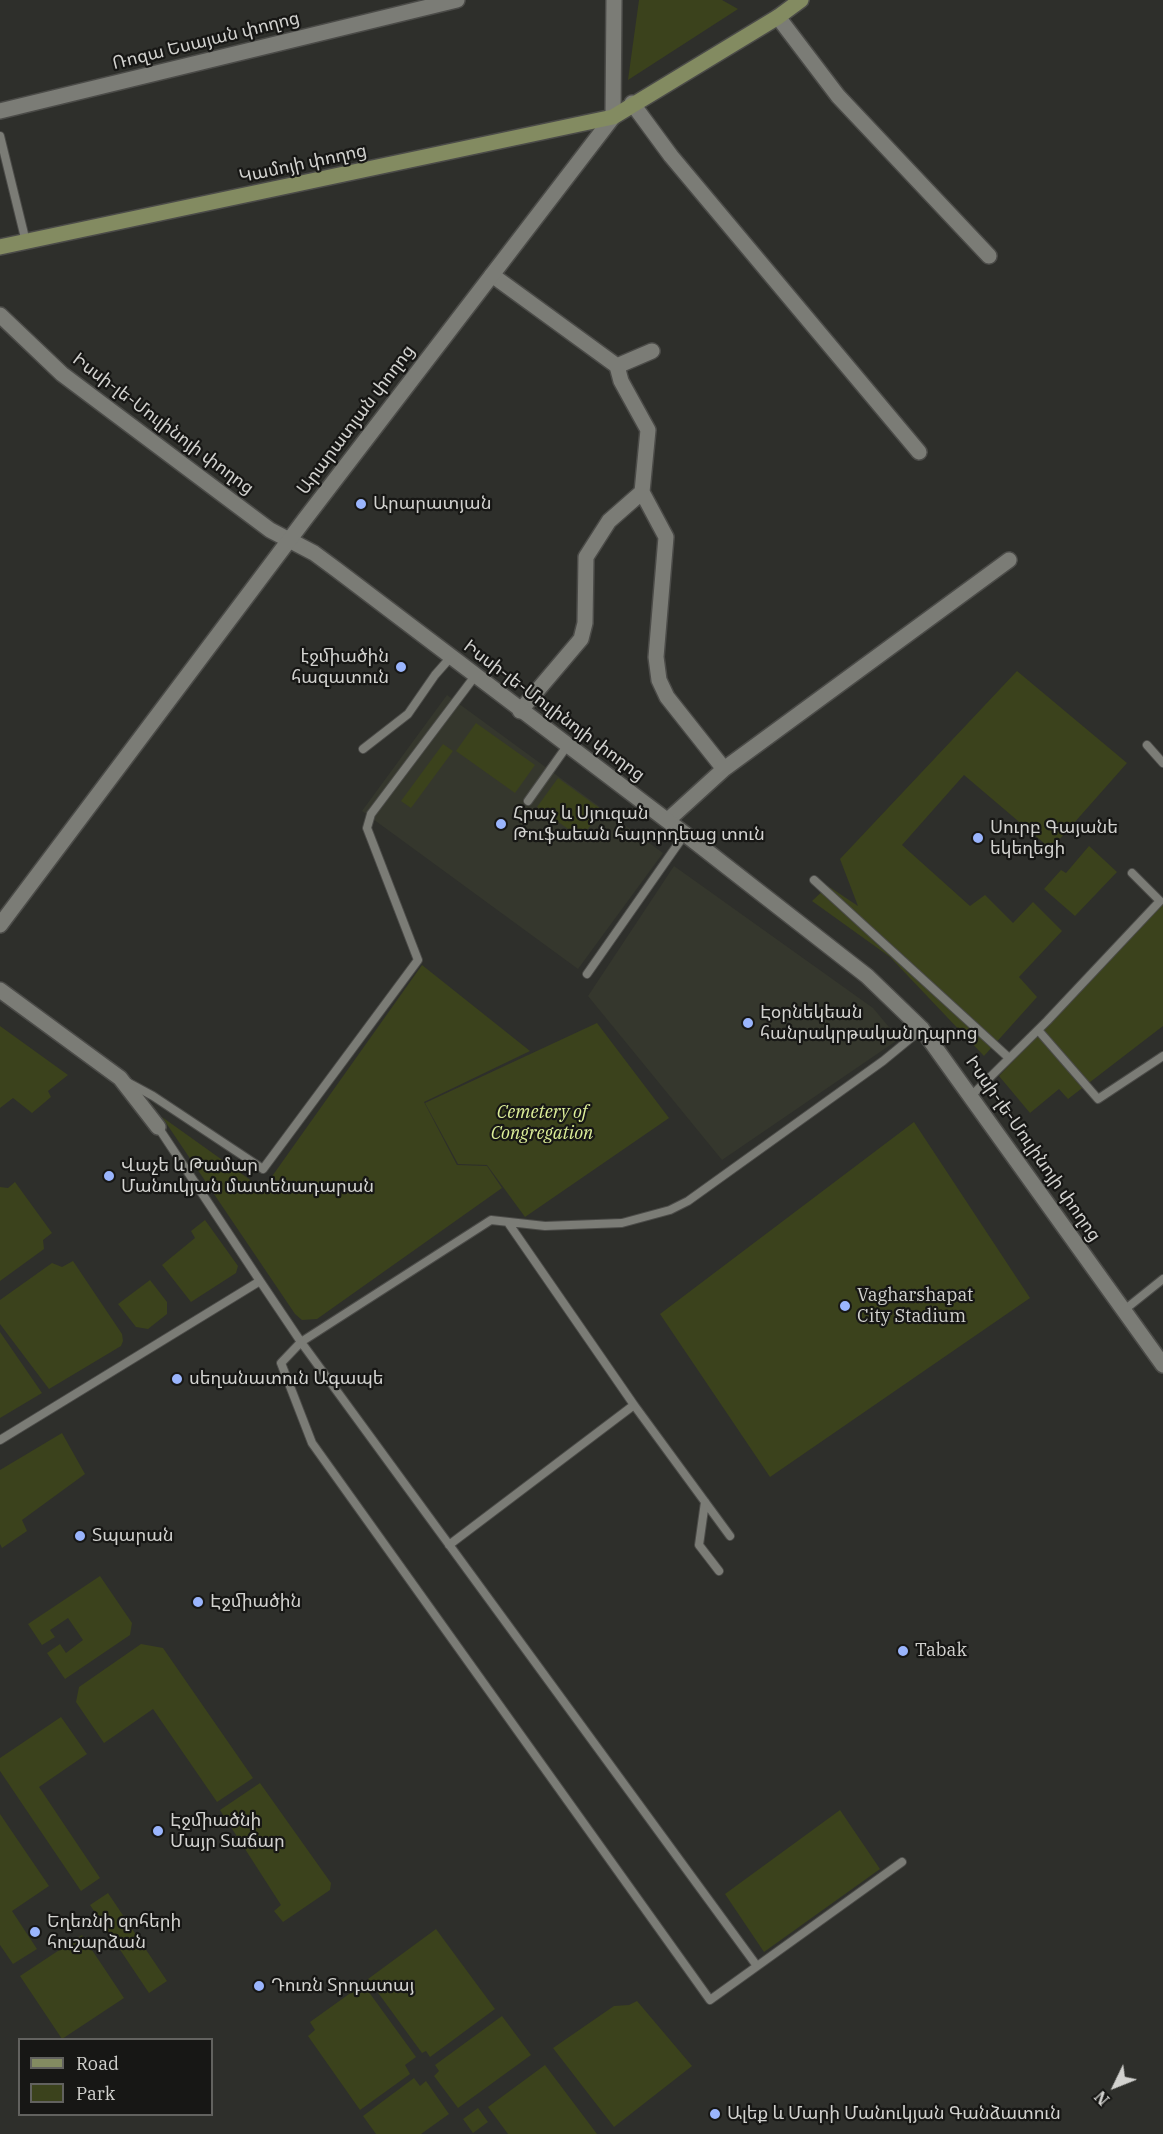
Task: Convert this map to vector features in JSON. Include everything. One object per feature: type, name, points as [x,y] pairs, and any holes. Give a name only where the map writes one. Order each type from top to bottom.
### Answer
[{"type":"main road","name":"Արարատյան փողոց","points":[[613,117],[632,103],[778,17],[801,0]]},
{"type":"main road","name":"Կամոյի փողոց","points":[[0,247],[613,117]]},
{"type":"street","name":"Ռոզա Եսայան փողոց","points":[[0,111],[457,0]]},
{"type":"street","points":[[613,117],[614,0]]},
{"type":"street","points":[[778,17],[838,96],[989,256]]},
{"type":"street","points":[[632,103],[671,156],[920,452]]},
{"type":"street","name":"Արարատյան փողոց","points":[[0,925],[613,117]]},
{"type":"street","points":[[492,275],[616,366],[621,381],[648,430],[642,492],[666,537],[656,657],[658,680],[667,697],[724,769]]},
{"type":"street","name":"Իսսի-լե-Մուլինոյի փողոց","points":[[0,315],[62,374],[270,530],[337,570],[519,711],[668,820],[867,976],[922,1029],[972,1095],[1163,1365]]},
{"type":"street","points":[[616,366],[652,351]]},
{"type":"street","points":[[519,711],[581,639],[585,623],[586,557],[609,521],[642,492]]},
{"type":"street","points":[[668,820],[724,769],[1009,560]]},
{"type":"street","points":[[0,990],[120,1078],[158,1126]]},
{"type":"lane","points":[[0,136],[27,242]]},
{"type":"lane","points":[[363,749],[408,714],[435,675],[450,658]]},
{"type":"lane","points":[[120,1078],[153,1096],[263,1169],[418,960],[367,828],[371,814],[475,675]]},
{"type":"lane","points":[[1147,745],[1163,763]]},
{"type":"lane","points":[[528,801],[567,746]]},
{"type":"lane","points":[[587,975],[686,834]]},
{"type":"lane","points":[[972,1095],[1038,1030],[1160,902],[1132,873]]},
{"type":"lane","points":[[814,879],[1009,1058]]},
{"type":"lane","points":[[902,1862],[710,2000],[312,1443],[281,1363],[301,1342],[491,1220],[508,1224],[545,1226],[622,1223],[670,1210],[687,1201],[874,1068],[922,1029]]},
{"type":"lane","points":[[1038,1030],[1098,1099],[1163,1056]]},
{"type":"lane","points":[[158,1126],[301,1342],[757,1966]]},
{"type":"lane","points":[[508,1224],[634,1405],[730,1536]]},
{"type":"lane","points":[[1123,1311],[1163,1279]]},
{"type":"lane","points":[[0,1440],[260,1281]]},
{"type":"lane","points":[[449,1545],[634,1405]]},
{"type":"lane","points":[[705,1502],[699,1545],[718,1572]]},
{"type":"shaded area","name":"Հրաչ և Սյուզան Թուֆաեան հայորդեաց տուն","points":[[447,695],[663,853],[578,969],[362,811]]},
{"type":"shaded area","name":"Էօրնեկեան հանրակրթական դպրոց","points":[[674,866],[873,1008],[899,1039],[722,1160],[588,996]]},
{"type":"green space","points":[[639,0],[722,0],[738,9],[628,80]]},
{"type":"green space","points":[[1017,671],[1127,763],[1051,849],[964,775],[902,845],[970,906],[985,895],[1013,923],[1033,902],[1062,931],[1019,977],[1037,997],[984,1056],[890,957],[812,901],[828,886],[858,906],[840,859]]},
{"type":"green space","points":[[476,723],[535,765],[515,793],[456,751]]},
{"type":"green space","points":[[443,744],[453,751],[411,808],[401,801]]},
{"type":"green space","points":[[558,778],[602,810],[581,838],[537,807]]},
{"type":"green space","points":[[1089,846],[1117,872],[1075,916],[1044,889],[1061,870],[1066,873]]},
{"type":"green space","points":[[1163,902],[1163,1026],[1068,1099],[1059,1089],[1030,1113],[999,1076]]},
{"type":"green space","points":[[422,965],[530,1051],[424,1102],[457,1165],[487,1166],[502,1188],[317,1319],[302,1320],[295,1314],[162,1117],[263,1189]]},
{"type":"green space","name":"Cemetery of Congregation","points":[[597,1023],[669,1118],[525,1217],[487,1165],[458,1164],[425,1103]]},
{"type":"green space","points":[[0,1026],[68,1075],[48,1091],[51,1097],[32,1113],[13,1098],[0,1108]]},
{"type":"green space","name":"Vagharshapat City Stadium","points":[[914,1122],[1030,1298],[770,1477],[660,1314]]},
{"type":"green space","points":[[15,1182],[52,1233],[43,1240],[44,1249],[0,1281],[0,1187],[8,1188]]},
{"type":"green space","points":[[205,1220],[238,1266],[236,1273],[191,1302],[162,1265],[195,1238],[191,1231]]},
{"type":"green space","points":[[73,1261],[122,1334],[123,1341],[121,1346],[49,1389],[0,1324],[0,1300],[52,1263],[62,1267]]},
{"type":"green space","points":[[150,1280],[167,1302],[167,1314],[148,1329],[136,1327],[118,1304]]},
{"type":"green space","points":[[0,1332],[42,1393],[0,1418]]},
{"type":"green space","points":[[62,1433],[85,1474],[22,1520],[27,1531],[2,1548],[0,1544],[0,1470]]},
{"type":"green space","points":[[100,1576],[132,1623],[130,1635],[65,1679],[47,1653],[60,1644],[66,1653],[83,1640],[68,1618],[50,1630],[55,1637],[42,1645],[28,1624]]},
{"type":"green space","points":[[141,1644],[163,1648],[253,1778],[217,1802],[153,1709],[104,1743],[76,1702],[79,1687]]},
{"type":"green space","points":[[61,1717],[87,1754],[39,1787],[100,1878],[81,1891],[0,1771],[0,1758]]},
{"type":"green space","points":[[260,1783],[331,1883],[330,1890],[283,1922],[274,1911],[281,1905],[220,1810]]},
{"type":"green space","points":[[840,1810],[880,1869],[764,1952],[725,1894]]},
{"type":"green space","points":[[0,1814],[49,1886],[12,1911],[37,1949],[13,1964],[0,1945]]},
{"type":"green space","points":[[108,1893],[167,1981],[149,1993],[90,1905]]},
{"type":"green space","points":[[436,1929],[495,2009],[430,2057],[426,2051],[422,2053],[368,1979]]},
{"type":"green space","points":[[82,1935],[124,1998],[61,2038],[20,1976]]},
{"type":"green space","points":[[363,1984],[416,2057],[405,2065],[410,2074],[360,2110],[308,2036],[315,2030],[310,2022]]},
{"type":"green space","points":[[637,2001],[692,2066],[614,2127],[553,2048],[614,2006],[629,2005]]},
{"type":"green space","points":[[502,2016],[531,2055],[458,2108],[434,2076],[439,2071],[435,2065]]},
{"type":"green space","points":[[545,2065],[597,2134],[508,2134],[488,2107]]},
{"type":"green space","points":[[414,2078],[420,2086],[426,2081],[449,2114],[421,2134],[376,2134],[363,2116]]},
{"type":"green space","points":[[478,2108],[488,2122],[473,2133],[463,2119]]},
{"type":"place","name":"Արարատյան","points":[[361,504]]},
{"type":"place","name":"էջմիածին հազատուն","points":[[401,667]]},
{"type":"place","name":"Հրաչ և Սյուզան Թուֆաեան հայորդեաց տուն","points":[[501,824]]},
{"type":"place","name":"Սուրբ Գայանե եկեղեցի","points":[[978,838]]},
{"type":"place","name":"Էօրնեկեան հանրակրթական դպրոց","points":[[748,1023]]},
{"type":"place","name":"Վաչե և Թամար Մանուկյան մատենադարան","points":[[109,1176]]},
{"type":"place","name":"Vagharshapat City Stadium","points":[[845,1306]]},
{"type":"place","name":"սեղանատուն Ագապե","points":[[177,1379]]},
{"type":"place","name":"Տպարան","points":[[80,1536]]},
{"type":"place","name":"Էջմիածին","points":[[198,1602]]},
{"type":"place","name":"Tabak","points":[[903,1651]]},
{"type":"place","name":"Էջմիածնի Մայր Տաճար","points":[[158,1831]]},
{"type":"place","name":"Եղեռնի զոհերի հուշարձան","points":[[35,1932]]},
{"type":"place","name":"Դուռն Տրդատայ","points":[[259,1986]]},
{"type":"place","name":"Ալեք և Մարի Մանուկյան Գանձատուն","points":[[715,2114]]}]
